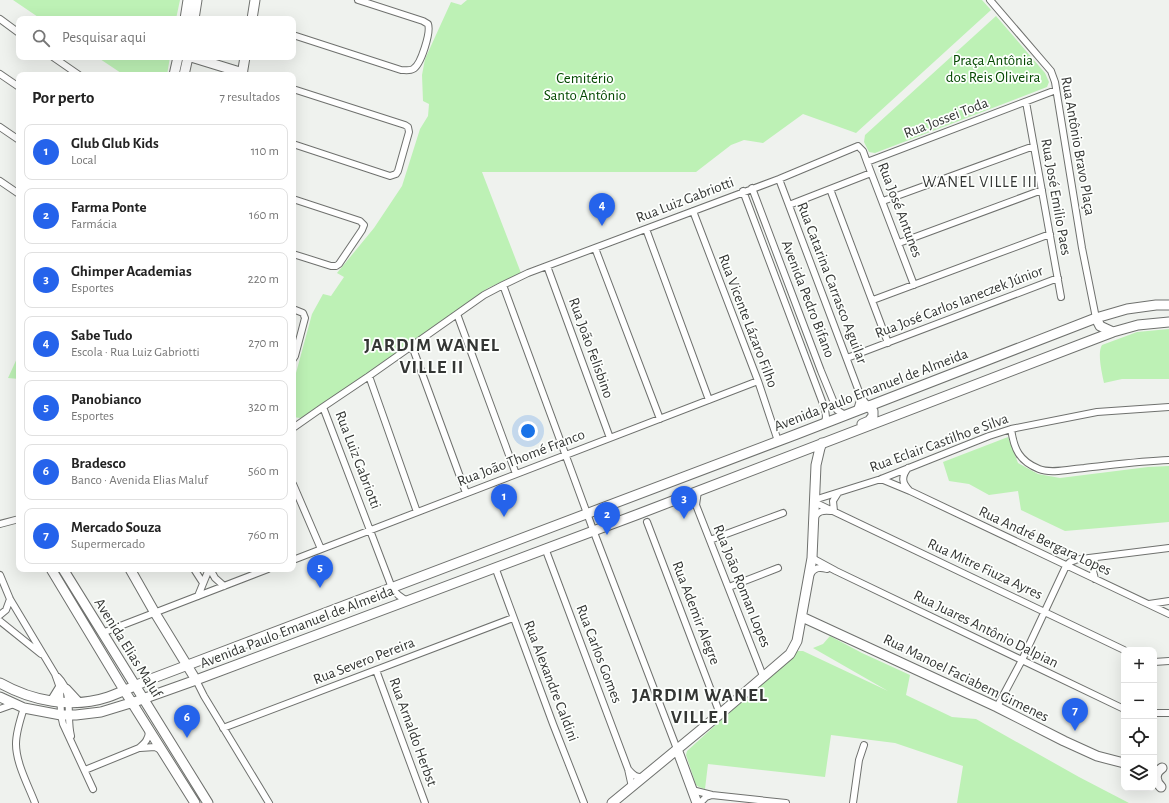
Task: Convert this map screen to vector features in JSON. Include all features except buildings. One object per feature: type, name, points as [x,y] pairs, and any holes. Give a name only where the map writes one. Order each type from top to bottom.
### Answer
[{"type":"main road","points":[[185,16],[188,0]]},
{"type":"main road","points":[[194,16],[197,0]]},
{"type":"main road","points":[[252,16],[255,0]]},
{"type":"main road","points":[[175,72],[177,60]]},
{"type":"main road","points":[[185,72],[187,60]]},
{"type":"main road","points":[[201,60],[239,72]]},
{"type":"main road","points":[[245,72],[246,60]]},
{"type":"main road","name":"Avenida Paulo Emanuel de Almeida","points":[[65,702],[107,697],[1096,318],[1127,309],[1169,304]]},
{"type":"main road","points":[[1096,318],[1100,326],[1113,332]]},
{"type":"main road","name":"Avenida Paulo Emanuel de Almeida","points":[[0,697],[24,708],[65,718],[101,712],[143,699],[636,515],[1113,332],[1138,326],[1169,322]]},
{"type":"main road","points":[[833,439],[846,430],[871,419],[873,413],[868,406]]},
{"type":"main road","points":[[797,641],[812,562],[816,465],[822,443]]},
{"type":"main road","points":[[802,451],[812,454],[816,465]]},
{"type":"main road","name":"Avenida Elias Maluf","points":[[53,572],[124,690],[196,803]]},
{"type":"main road","name":"Avenida Elias Maluf","points":[[65,572],[134,686],[208,803]]},
{"type":"main road","points":[[132,572],[187,666]]},
{"type":"main road","name":"Rua Manoel Faciabem Gimenes","points":[[802,617],[1064,741],[1098,756],[1121,762]]},
{"type":"main road","points":[[612,803],[790,654],[806,628],[813,624],[819,624]]},
{"type":"main road","name":"Avenida Paulo Emanuel de Almeida","points":[[187,666],[196,680]]},
{"type":"main road","points":[[0,683],[22,694],[65,702]]},
{"type":"main road","points":[[63,688],[65,702]]},
{"type":"main road","points":[[63,688],[65,702]]},
{"type":"main road","points":[[677,749],[698,803]]},
{"type":"main road","points":[[1098,756],[1121,768]]},
{"type":"main road","points":[[665,759],[669,758],[676,760],[684,767]]},
{"type":"main road","points":[[172,765],[181,765],[197,784]]},
{"type":"main road","points":[[1161,787],[1157,782],[1156,777],[1162,768]]},
{"type":"street","points":[[296,36],[401,70],[413,69],[418,65],[429,28],[428,24],[423,21],[358,0]]},
{"type":"street","name":"Rua Antônio Bravo Plaça","points":[[990,0],[1051,71],[1055,82],[1082,248],[1096,318]]},
{"type":"street","points":[[0,19],[16,31]]},
{"type":"street","points":[[57,60],[75,72]]},
{"type":"street","points":[[0,74],[16,85]]},
{"type":"street","points":[[296,90],[405,125],[408,127],[409,132],[396,174],[390,176],[296,145]]},
{"type":"street","name":"Rua Jossei Toda","points":[[867,162],[1056,90]]},
{"type":"street","name":"Rua José Emilio Paes","points":[[1026,102],[1061,297]]},
{"type":"street","points":[[0,127],[16,138]]},
{"type":"street","name":"Rua José Antunes","points":[[858,146],[863,151],[914,284]]},
{"type":"street","name":"Rua Luiz Gabriotti","points":[[392,588],[323,407],[484,295],[503,285],[528,273],[743,191],[779,179],[858,146]]},
{"type":"street","points":[[883,201],[1034,146]]},
{"type":"street","points":[[789,205],[871,173]]},
{"type":"street","name":"Rua Catarina Carrasco Aguilar","points":[[779,179],[861,397],[868,406]]},
{"type":"street","points":[[0,181],[16,192]]},
{"type":"street","name":"Avenida Pedro Bifano","points":[[752,188],[821,371],[837,410],[845,415]]},
{"type":"street","points":[[830,189],[888,343]]},
{"type":"street","points":[[899,243],[1042,190]]},
{"type":"street","name":"Avenida Pedro Bifano","points":[[743,191],[825,409],[825,423]]},
{"type":"street","points":[[296,200],[360,221],[364,225],[339,264],[336,266],[331,266],[296,255]]},
{"type":"street","name":"Rua Vicente Lázaro Filho","points":[[693,211],[758,381],[778,441]]},
{"type":"street","points":[[646,229],[709,400]]},
{"type":"street","points":[[873,300],[1050,234]]},
{"type":"street","points":[[595,248],[660,419]]},
{"type":"street","name":"Rua João Felisbino","points":[[547,266],[610,438]]},
{"type":"street","name":"Rua José Carlos Ianeczek Júnior","points":[[847,358],[1058,278]]},
{"type":"street","points":[[503,285],[593,531],[677,749]]},
{"type":"street","points":[[296,310],[300,311],[304,315],[304,321],[296,352]]},
{"type":"street","points":[[457,314],[516,474]]},
{"type":"street","points":[[412,346],[466,493]]},
{"type":"street","points":[[812,374],[821,371]]},
{"type":"street","points":[[369,376],[417,512]]},
{"type":"street","name":"Rua João Thomé Franco","points":[[296,559],[758,381]]},
{"type":"street","points":[[858,410],[861,397]]},
{"type":"street","points":[[296,423],[323,407]]},
{"type":"street","name":"Rua Eclair Castilho e Silva","points":[[814,501],[881,479],[989,436],[1011,429],[1097,412],[1169,407]]},
{"type":"street","points":[[1011,429],[1013,442],[1018,454],[1025,462],[1040,470],[1058,471],[1169,460]]},
{"type":"street","points":[[903,483],[904,475],[908,468]]},
{"type":"street","points":[[892,483],[889,478],[894,474]]},
{"type":"street","name":"Rua André Bergara Lopes","points":[[894,474],[910,491]]},
{"type":"street","name":"Rua André Bergara Lopes","points":[[881,479],[910,491],[1169,614]]},
{"type":"street","name":"Rua Eclair Castilho e Silva","points":[[815,484],[820,492],[829,494],[838,493]]},
{"type":"street","points":[[296,491],[321,549]]},
{"type":"street","name":"Rua João Roman Lopes","points":[[696,504],[698,491]]},
{"type":"street","points":[[813,521],[815,516],[822,511],[834,511],[833,501],[838,493]]},
{"type":"street","name":"Rua João Roman Lopes","points":[[686,495],[696,504],[763,676]]},
{"type":"street","name":"Rua Mitre Fiuza Ayres","points":[[814,501],[1121,649]]},
{"type":"street","name":"Rua Ademir Alegre","points":[[648,510],[647,522],[720,714]]},
{"type":"street","points":[[710,540],[783,513]]},
{"type":"street","points":[[636,515],[647,522]]},
{"type":"street","points":[[0,524],[16,520]]},
{"type":"street","name":"Rua Carlos Gomes","points":[[545,548],[628,769],[632,787]]},
{"type":"street","points":[[1055,560],[1076,560],[1169,548]]},
{"type":"street","points":[[1095,558],[1093,571],[1095,579]]},
{"type":"street","points":[[997,708],[1022,660],[1066,566],[1070,562],[1076,560]]},
{"type":"street","name":"Rua Juares Antônio Dalpian","points":[[812,562],[821,567],[836,571]]},
{"type":"street","name":"Rua Juares Antônio Dalpian","points":[[812,562],[836,571],[1121,708]]},
{"type":"street","name":"Rua Alexandre Caldini","points":[[495,567],[584,803]]},
{"type":"street","points":[[809,576],[812,571],[821,567]]},
{"type":"street","points":[[729,587],[778,568]]},
{"type":"street","points":[[196,572],[203,583]]},
{"type":"street","points":[[198,596],[208,572]]},
{"type":"street","points":[[212,572],[215,578],[224,586]]},
{"type":"street","points":[[102,633],[260,572]]},
{"type":"street","points":[[0,575],[10,599],[63,688]]},
{"type":"street","name":"Avenida Paulo Emanuel de Almeida","points":[[392,588],[397,595],[408,601]]},
{"type":"street","points":[[0,614],[6,610],[10,599]]},
{"type":"street","points":[[1148,604],[1169,601]]},
{"type":"street","name":"Rua Severo Pereira","points":[[224,728],[514,618]]},
{"type":"street","points":[[0,621],[44,656]]},
{"type":"street","points":[[1157,662],[1169,661]]},
{"type":"street","name":"Rua Arnaldo Herbst","points":[[376,670],[425,803]]},
{"type":"street","points":[[196,680],[204,696],[269,803]]},
{"type":"street","points":[[65,702],[65,718],[73,743],[93,789]]},
{"type":"street","points":[[0,709],[14,704]]},
{"type":"street","points":[[24,708],[17,733],[17,756],[35,803]]},
{"type":"street","points":[[1157,714],[1169,713]]},
{"type":"street","points":[[85,770],[139,748],[149,738],[149,729]]},
{"type":"street","points":[[672,736],[680,740],[690,738]]},
{"type":"street","points":[[853,803],[859,760],[864,745]]},
{"type":"street","points":[[139,748],[155,747],[163,751]]},
{"type":"street","points":[[628,769],[634,775],[642,777],[645,776]]},
{"type":"street","points":[[692,790],[712,795],[786,803]]},
{"type":"street","points":[[698,803],[706,797],[712,795]]},
{"type":"green space","points":[[13,0],[180,0],[177,16],[37,16]]},
{"type":"green space","name":"Cemitério Santo Antônio","points":[[467,0],[982,0],[991,10],[856,133],[803,114],[763,143],[744,140],[731,145],[696,172],[482,172],[521,273],[488,288],[307,416],[296,417],[296,373],[312,314],[323,294],[331,296],[344,277],[337,273],[374,228],[402,186],[420,129],[428,116],[429,104],[423,101],[422,75],[425,59],[451,2],[461,5]]},
{"type":"green space","name":"Praça Antônia dos Reis Oliveira","points":[[996,16],[1045,73],[1049,82],[1047,87],[875,153],[869,152],[864,142],[865,135]]},
{"type":"green space","points":[[102,60],[170,60],[168,72],[120,72]]},
{"type":"green space","points":[[1169,329],[1169,379],[1122,379],[1104,383],[1100,358],[1102,345],[1137,332]]},
{"type":"green space","points":[[16,361],[16,379],[8,378]]},
{"type":"green space","points":[[1008,437],[1018,463],[1038,474],[1060,478],[1148,467],[1169,466],[1169,522],[1065,531],[1021,510],[1018,491],[989,495],[969,484],[949,481],[943,462]]},
{"type":"green space","points":[[830,636],[862,653],[910,675],[906,695],[952,717],[976,719],[1079,777],[1129,803],[957,803],[963,766],[895,743],[831,735],[825,777],[708,764],[705,789],[696,785],[686,755],[687,751],[796,651],[803,651],[888,691],[813,648],[823,644]]},
{"type":"place","name":"Sabe Tudo","points":[[602,226]]},
{"type":"place","name":"Glub Glub Kids","points":[[504,517]]},
{"type":"place","name":"Ghimper Academias","points":[[684,519]]},
{"type":"place","name":"Farma Ponte","points":[[607,535]]},
{"type":"place","name":"Panobianco","points":[[320,588]]},
{"type":"place","name":"Mercado Souza","points":[[1075,731]]},
{"type":"place","name":"Bradesco","points":[[187,738]]},
{"type":"district","name":"WANEL VILLE III","points":[[980,182]]},
{"type":"district","name":"JARDIM WANEL VILLE II","points":[[432,356]]},
{"type":"district","name":"JARDIM WANEL VILLE I","points":[[700,706]]}]
